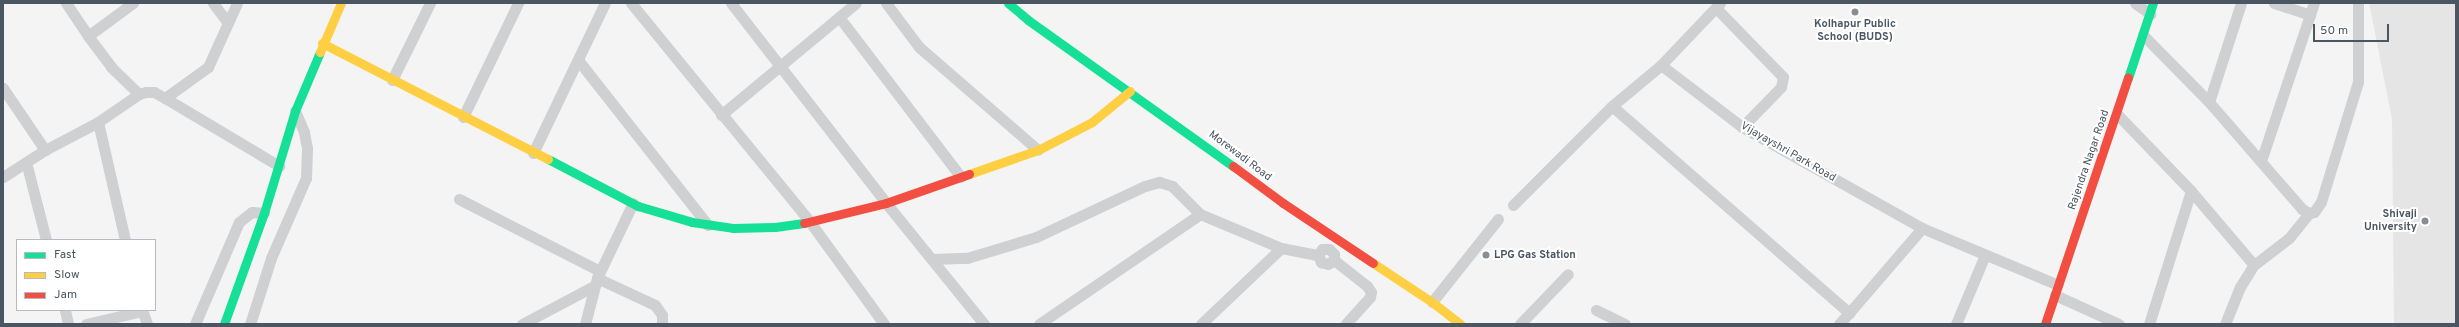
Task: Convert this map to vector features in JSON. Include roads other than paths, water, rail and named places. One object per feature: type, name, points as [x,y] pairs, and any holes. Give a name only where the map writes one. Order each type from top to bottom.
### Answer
[{"type":"street","points":[[66,3],[111,67],[139,94]]},
{"type":"street","points":[[88,36],[133,3]]},
{"type":"street","points":[[213,3],[228,23]]},
{"type":"street","points":[[165,98],[208,66],[237,3]]},
{"type":"street","points":[[224,324],[264,214],[295,111],[322,43],[341,3]]},
{"type":"street","points":[[392,80],[430,3]]},
{"type":"street","points":[[463,117],[518,3]]},
{"type":"street","points":[[534,153],[605,3]]},
{"type":"street","points":[[630,3],[720,115],[810,222],[884,324]]},
{"type":"street","points":[[731,3],[886,203],[984,324]]},
{"type":"street","points":[[720,115],[856,3]]},
{"type":"street","points":[[886,3],[919,47],[1038,150]]},
{"type":"street","name":"Morewadi Road","points":[[1008,3],[1028,20],[1130,91],[1255,182],[1333,237],[1432,302],[1460,324]]},
{"type":"street","points":[[2135,3],[2150,14]]},
{"type":"street","name":"Rajendra Nagar Road","points":[[2045,324],[2117,114],[2153,3]]},
{"type":"street","points":[[2209,102],[2241,3]]},
{"type":"street","points":[[2274,3],[2310,15]]},
{"type":"street","points":[[2261,161],[2314,3]]},
{"type":"street","points":[[2225,324],[2240,287],[2254,265],[2289,238],[2309,213],[2314,212],[2321,202],[2358,82],[2358,3]]},
{"type":"street","points":[[1513,205],[1612,106],[1661,65],[1718,5],[1783,77],[1781,87],[1742,127]]},
{"type":"street","points":[[839,16],[961,177]]},
{"type":"street","points":[[2143,35],[2209,102],[2302,209],[2309,213]]},
{"type":"street","points":[[322,43],[463,117],[634,203],[692,222],[733,228],[775,227],[810,222],[886,203],[1038,150],[1092,122],[1130,91]]},
{"type":"street","points":[[578,60],[708,225]]},
{"type":"street","name":"Vijayayshri Park Road","points":[[1661,65],[1742,127],[1922,228],[1985,255],[2057,290],[2119,324]]},
{"type":"street","points":[[3,88],[45,150]]},
{"type":"street","points":[[3,177],[45,150],[98,122],[139,94],[154,92],[279,166]]},
{"type":"street","points":[[1612,106],[1849,313]]},
{"type":"street","points":[[250,324],[271,258],[306,178],[307,148],[304,132],[295,111]]},
{"type":"street","points":[[2117,114],[2191,192],[2254,265]]},
{"type":"street","points":[[98,122],[125,239]]},
{"type":"street","points":[[26,162],[46,239]]},
{"type":"street","points":[[932,259],[967,258],[1036,237],[1145,186],[1159,182],[1172,186],[1200,214],[1281,248],[1318,254]]},
{"type":"street","points":[[2149,324],[2191,192]]},
{"type":"street","points":[[459,199],[597,278],[655,305],[662,315],[662,324]]},
{"type":"street","points":[[585,324],[597,278],[634,203]]},
{"type":"street","points":[[195,324],[239,222],[252,212],[264,214]]},
{"type":"street","points":[[1039,324],[1200,214]]},
{"type":"street","points":[[1432,302],[1498,219]]},
{"type":"street","points":[[1839,324],[1922,228]]},
{"type":"street","points":[[1329,249],[1333,237]]},
{"type":"street","points":[[1201,324],[1281,248]]},
{"type":"street","points":[[1322,249],[1329,249],[1334,254],[1334,260],[1324,264],[1318,259],[1318,254],[1322,249]]},
{"type":"street","points":[[1956,324],[1985,255]]},
{"type":"street","points":[[1334,260],[1367,286],[1371,292],[1370,296],[1346,324]]},
{"type":"street","points":[[1520,324],[1568,274]]},
{"type":"street","points":[[522,324],[597,278]]},
{"type":"street","points":[[1596,310],[1625,324]]},
{"type":"street","points":[[65,311],[68,324]]},
{"type":"street","points":[[86,324],[138,311]]},
{"type":"street","points":[[142,311],[146,324]]},
{"type":"place","name":"Kolhapur Public School (BUDS)","points":[[1855,12]]},
{"type":"place","name":"Shivaji University","points":[[2425,221]]},
{"type":"place","name":"LPG Gas Station","points":[[1486,255]]}]
